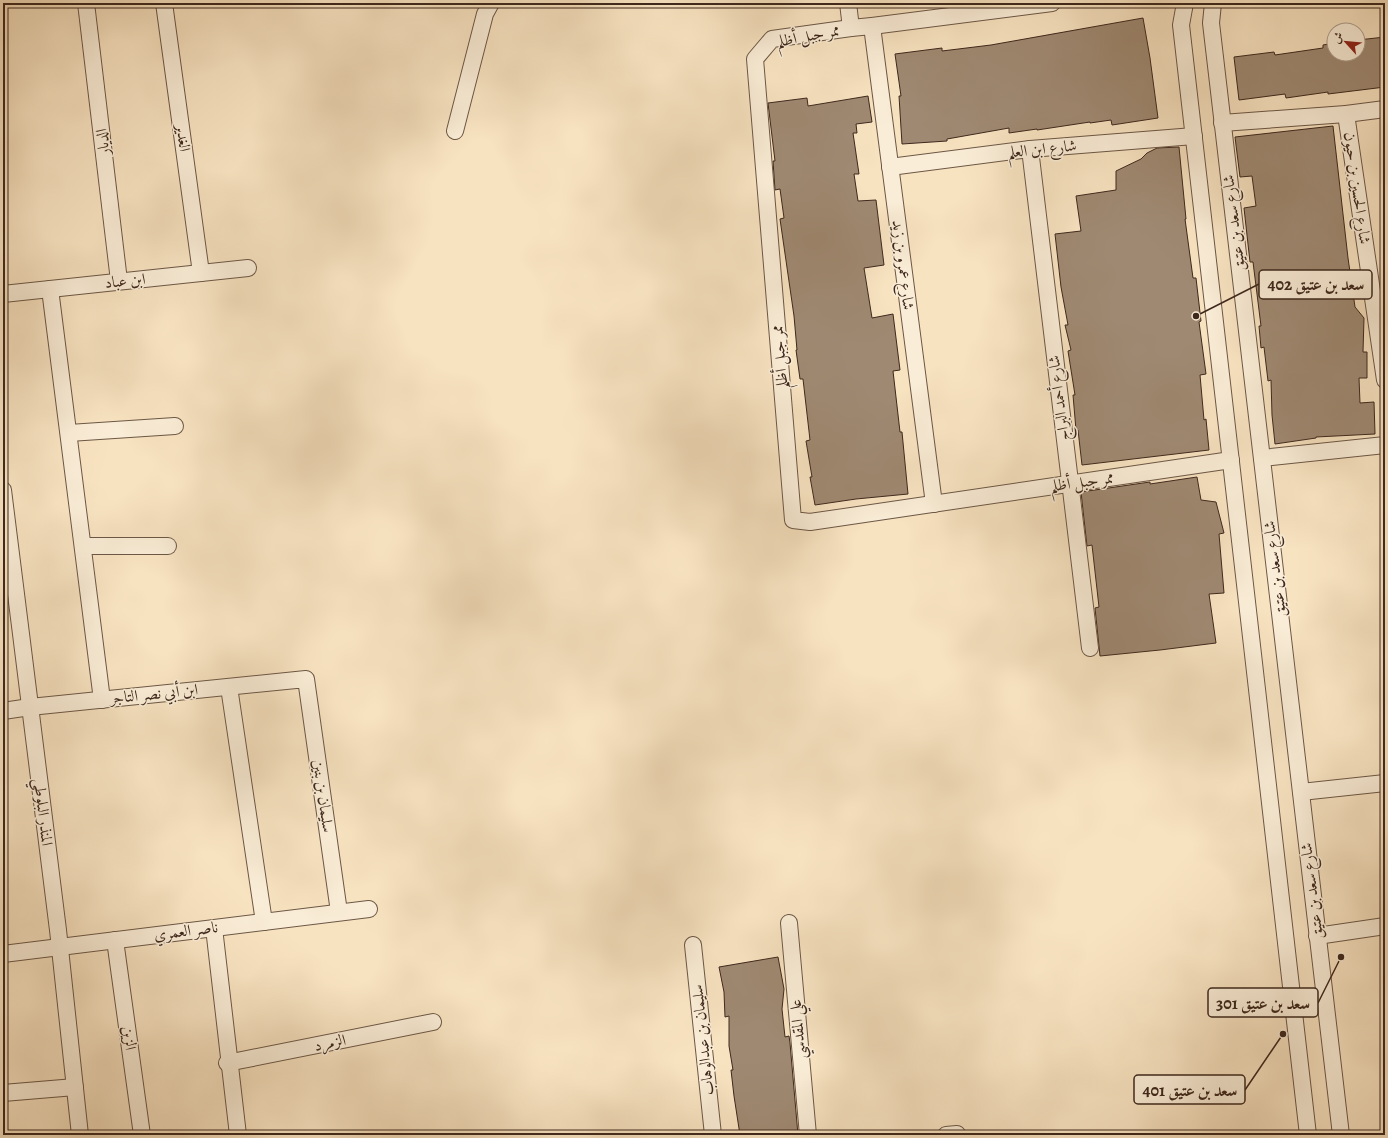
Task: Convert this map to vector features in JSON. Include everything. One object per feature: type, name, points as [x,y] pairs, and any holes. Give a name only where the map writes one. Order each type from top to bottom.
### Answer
[{"type":"street","name":"الديار","points":[[86,3],[119,282]]},
{"type":"street","name":"الغدير","points":[[164,3],[201,273]]},
{"type":"street","points":[[455,131],[486,14],[491,3]]},
{"type":"street","points":[[848,3],[851,28]]},
{"type":"street","name":"ممر جبل أظلم","points":[[1052,3],[772,39],[755,59],[794,520],[810,522],[1231,460]]},
{"type":"street","name":"شارع سعد بن عتيق","points":[[1185,3],[1181,25],[1308,1135]]},
{"type":"street","name":"شارع سعد بن عتيق","points":[[1213,3],[1211,23],[1222,123],[1341,1135]]},
{"type":"street","name":"شارع عمرو بن زيد","points":[[872,26],[934,504]]},
{"type":"street","points":[[1222,123],[1346,114],[1385,109]]},
{"type":"street","name":"شارع الحسين بن حيون","points":[[1346,114],[1385,380]]},
{"type":"street","name":"شارع ابن العلم","points":[[890,167],[1030,149],[1194,136]]},
{"type":"street","name":"شارع أحمد البراج","points":[[1030,149],[1090,648]]},
{"type":"street","name":"ابن عباد","points":[[3,294],[248,268]]},
{"type":"street","points":[[50,289],[102,700]]},
{"type":"street","points":[[68,433],[175,426]]},
{"type":"street","points":[[1262,458],[1385,445]]},
{"type":"street","name":"المنذر البلوطي","points":[[3,490],[9,585],[30,707],[60,947],[80,1135]]},
{"type":"street","points":[[83,546],[168,546]]},
{"type":"street","name":"ابن أبي نصر التاجر","points":[[3,711],[306,679]]},
{"type":"street","name":"سليمان بن بنين","points":[[306,679],[339,912]]},
{"type":"street","points":[[230,687],[264,922]]},
{"type":"street","points":[[1301,792],[1385,783]]},
{"type":"street","name":"ناصر العمري","points":[[3,954],[369,909]]},
{"type":"street","name":"علي المقدسي","points":[[789,923],[808,1135]]},
{"type":"street","points":[[1318,936],[1385,926]]},
{"type":"street","points":[[214,928],[228,1063],[238,1135]]},
{"type":"street","name":"الزين","points":[[115,940],[142,1135]]},
{"type":"street","name":"سليمان بن عبدالوهاب","points":[[693,945],[713,1135]]},
{"type":"street","name":"الزمرد","points":[[228,1063],[433,1022]]},
{"type":"street","points":[[3,1093],[75,1087]]},
{"type":"street","points":[[946,1135],[957,1135]]},
{"type":"building","points":[[1143,18],[1158,118],[1112,125],[1111,120],[1090,122],[1009,133],[1009,128],[947,139],[947,141],[902,144],[899,96],[901,96],[895,54],[942,48],[942,51],[991,45]]},
{"type":"building","points":[[1385,37],[1385,87],[1328,94],[1328,92],[1286,98],[1285,94],[1239,100],[1234,57],[1274,52],[1275,55],[1323,48],[1323,45],[1326,44],[1326,62],[1366,62],[1366,39]]},
{"type":"building","points":[[868,96],[872,122],[856,124],[857,133],[853,133],[859,174],[854,174],[858,201],[876,200],[884,265],[864,268],[872,318],[893,314],[900,370],[893,371],[900,432],[902,432],[908,494],[815,505],[806,441],[810,440],[803,379],[800,379],[796,350],[794,316],[780,219],[784,218],[780,189],[775,190],[773,161],[775,161],[768,103],[807,98],[808,106]]},
{"type":"building","points":[[1333,126],[1355,307],[1364,318],[1363,352],[1367,352],[1367,378],[1359,378],[1360,403],[1374,402],[1375,434],[1316,437],[1275,444],[1271,380],[1268,381],[1264,347],[1261,348],[1259,326],[1261,326],[1253,262],[1250,262],[1244,208],[1256,206],[1252,176],[1240,177],[1235,137]]},
{"type":"building","points":[[1179,147],[1185,219],[1193,278],[1196,278],[1201,321],[1199,322],[1206,374],[1200,375],[1204,420],[1206,419],[1209,450],[1082,465],[1078,430],[1076,430],[1073,395],[1075,395],[1068,351],[1071,350],[1065,325],[1068,325],[1061,287],[1055,234],[1081,231],[1076,196],[1116,190],[1116,171],[1141,159],[1147,153],[1157,148]]},
{"type":"building","points":[[1197,477],[1201,500],[1216,502],[1224,533],[1219,534],[1224,593],[1209,594],[1216,643],[1100,656],[1095,608],[1099,607],[1092,545],[1087,546],[1081,492]]},
{"type":"building","points":[[778,957],[784,989],[782,1009],[785,1037],[789,1036],[790,1043],[798,1135],[740,1135],[731,1070],[733,1070],[729,1046],[729,1016],[725,1017],[724,992],[719,967]]},
{"type":"place","name":"سعد بن عتيق 402","points":[[1196,316]]},
{"type":"place","name":"سعد بن عتيق 301","points":[[1341,957]]},
{"type":"place","name":"سعد بن عتيق 401","points":[[1283,1034]]}]
